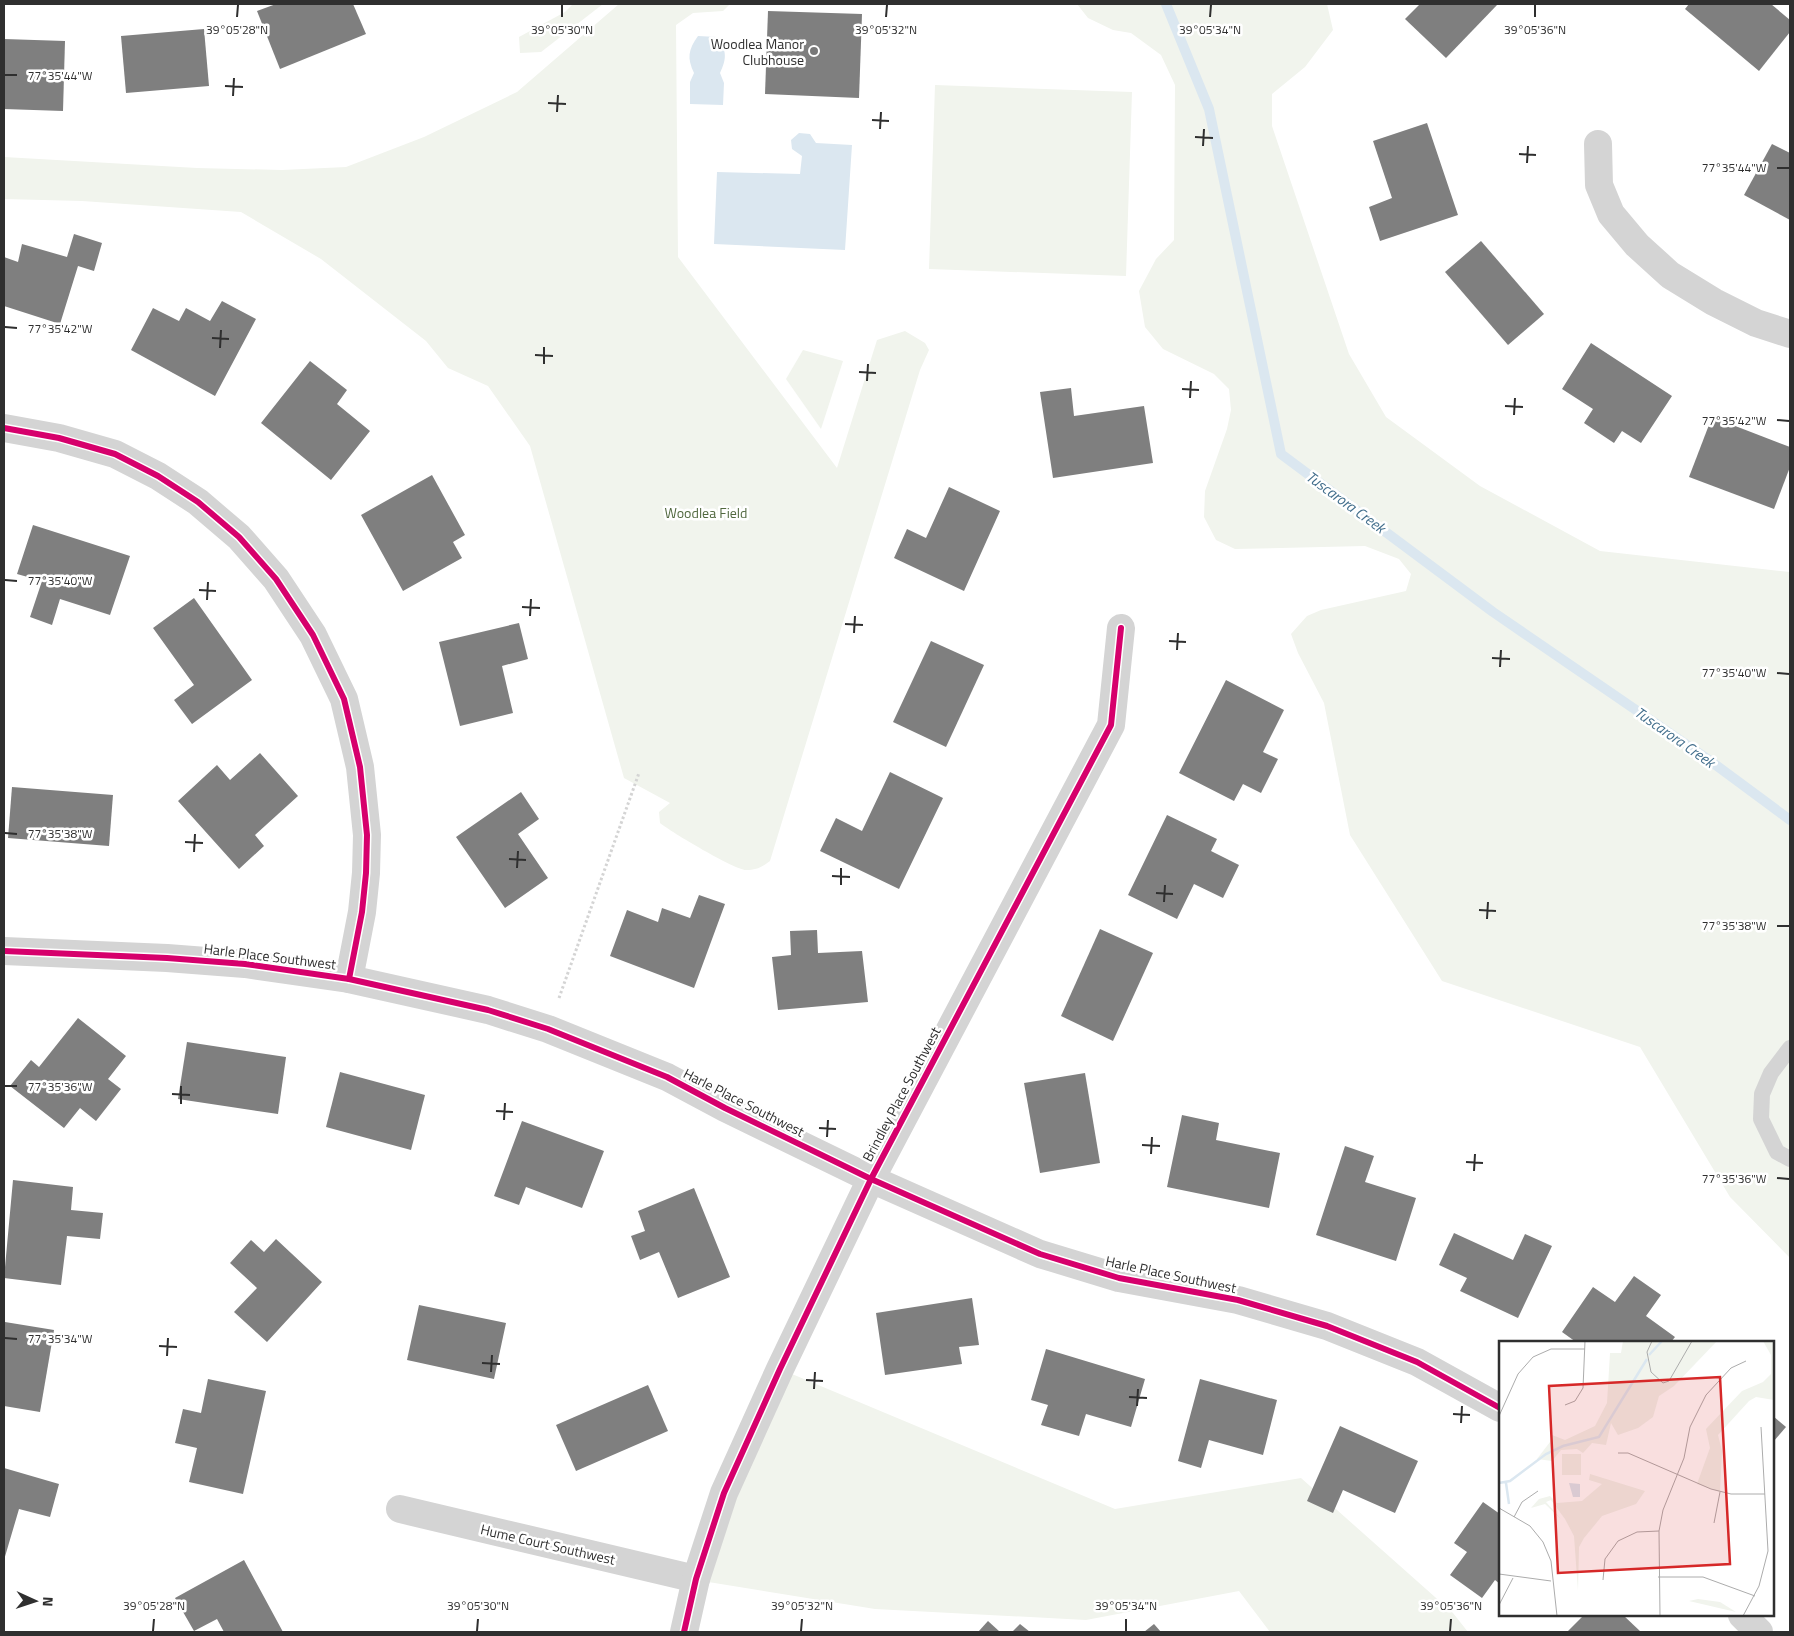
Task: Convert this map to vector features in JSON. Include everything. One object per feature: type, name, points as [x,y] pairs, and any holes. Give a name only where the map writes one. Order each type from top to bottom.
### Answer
[{"type":"street","points":[[1598,144],[1599,185],[1611,214],[1637,245],[1670,275],[1714,302],[1756,323],[1790,334]]},
{"type":"street","points":[[4,428],[59,438],[115,454],[158,476],[190,497],[239,537],[276,579],[313,635],[344,699],[360,767],[367,834],[366,873],[362,912],[349,979]]},
{"type":"street","name":"Brindley Place Southwest","points":[[684,1632],[696,1580],[724,1493],[780,1369],[870,1179],[1111,725],[1121,628]]},
{"type":"street","name":"Harle Place Southwest","points":[[4,952],[176,958],[245,964],[349,979],[488,1010],[548,1029],[668,1077],[725,1108],[870,1179],[1040,1254],[1119,1278],[1238,1300],[1327,1326],[1417,1362],[1499,1407]]},
{"type":"street","name":"Hume Court Southwest","points":[[400,1509],[696,1580]]},
{"type":"street","points":[[1743,1616],[1759,1632]]},
{"type":"lane","points":[[1790,1048],[1771,1073],[1762,1094],[1761,1119],[1777,1152],[1790,1159]]},
{"type":"path","points":[[548,1029],[639,773]]},
{"type":"green space","points":[[573,4],[603,4],[541,52],[520,53],[519,37],[565,12]]},
{"type":"green space","name":"Woodlea Field","points":[[619,4],[730,4],[723,11],[693,13],[676,25],[678,257],[837,468],[877,340],[905,331],[925,343],[929,350],[920,370],[770,861],[753,869],[746,870],[729,864],[666,828],[660,823],[659,812],[670,803],[624,778],[530,446],[488,386],[448,368],[426,341],[321,259],[241,212],[82,201],[4,199],[4,157],[197,168],[282,170],[346,167],[424,137],[517,92]]},
{"type":"green space","points":[[1077,4],[1327,4],[1333,30],[1305,67],[1272,94],[1272,126],[1349,354],[1386,417],[1480,486],[1600,551],[1790,572],[1790,1258],[1730,1197],[1640,1047],[1442,981],[1350,835],[1324,703],[1298,653],[1291,634],[1307,616],[1321,610],[1406,591],[1411,574],[1399,559],[1365,546],[1235,549],[1216,540],[1204,517],[1205,491],[1227,429],[1231,410],[1229,389],[1214,374],[1163,349],[1145,327],[1139,291],[1156,259],[1174,240],[1175,85],[1161,55],[1131,33],[1113,30],[1088,18]]},
{"type":"green space","points":[[935,85],[1132,92],[1126,276],[929,269]]},
{"type":"green space","points":[[803,350],[843,361],[821,429],[786,379]]},
{"type":"green space","points":[[780,1369],[1115,1509],[1301,1478],[1453,1613],[1468,1632],[1270,1632],[1239,1591],[1086,1620],[875,1609],[696,1580]]},
{"type":"shaded area","points":[[698,36],[717,37],[723,46],[725,59],[720,73],[724,83],[723,105],[690,104],[690,82],[694,73],[690,63],[690,54]]},
{"type":"shaded area","points":[[799,133],[810,134],[816,143],[852,145],[845,250],[714,244],[717,172],[800,174],[802,156],[792,149],[791,140]]},
{"type":"building","points":[[276,4],[353,4],[366,34],[280,69],[257,11]]},
{"type":"building","points":[[1420,4],[1498,4],[1446,58],[1405,19]]},
{"type":"building","points":[[1689,4],[1771,4],[1790,20],[1790,32],[1759,71],[1685,9]]},
{"type":"building","name":"Woodlea Manor Clubhouse","points":[[768,11],[862,14],[859,98],[765,94]]},
{"type":"building","points":[[204,29],[209,86],[126,93],[121,36]]},
{"type":"building","points":[[4,39],[65,41],[63,111],[4,109]]},
{"type":"building","points":[[1427,123],[1458,215],[1380,241],[1369,207],[1392,198],[1373,141]]},
{"type":"building","points":[[1772,144],[1790,153],[1790,220],[1744,195]]},
{"type":"building","points":[[74,234],[102,243],[94,271],[78,266],[60,324],[4,306],[4,257],[18,262],[22,244],[67,257]]},
{"type":"building","points":[[1481,241],[1544,314],[1508,345],[1445,272]]},
{"type":"building","points":[[222,301],[256,319],[215,396],[131,350],[153,308],[179,321],[186,308],[210,321]]},
{"type":"building","points":[[1591,343],[1672,396],[1641,443],[1622,431],[1614,443],[1584,423],[1593,409],[1562,389]]},
{"type":"building","points":[[310,361],[347,390],[337,404],[370,431],[331,480],[261,423]]},
{"type":"building","points":[[1071,388],[1074,416],[1144,406],[1153,463],[1053,478],[1040,392]]},
{"type":"building","points":[[1712,417],[1790,447],[1790,467],[1774,509],[1689,477]]},
{"type":"building","points":[[432,475],[465,535],[453,542],[462,558],[403,591],[361,515]]},
{"type":"building","points":[[949,487],[1000,511],[964,591],[894,558],[907,529],[926,538]]},
{"type":"building","points":[[33,525],[130,556],[110,615],[60,599],[52,625],[30,617],[42,581],[17,574]]},
{"type":"building","points":[[194,598],[252,680],[192,724],[174,700],[194,685],[153,628]]},
{"type":"building","points":[[519,623],[528,659],[502,666],[513,713],[460,726],[439,642]]},
{"type":"building","points":[[931,641],[984,665],[946,747],[893,722]]},
{"type":"building","points":[[1226,680],[1284,710],[1263,752],[1278,759],[1261,793],[1243,784],[1234,801],[1179,773]]},
{"type":"building","points":[[260,753],[298,796],[255,835],[264,846],[239,869],[178,801],[217,765],[230,780]]},
{"type":"building","points":[[890,772],[943,798],[899,889],[820,851],[836,818],[862,831]]},
{"type":"building","points":[[12,787],[113,795],[109,846],[8,838]]},
{"type":"building","points":[[521,792],[539,819],[518,834],[548,878],[505,908],[456,837]]},
{"type":"building","points":[[1167,815],[1217,839],[1211,851],[1239,865],[1223,898],[1194,884],[1177,919],[1128,895]]},
{"type":"building","points":[[699,895],[725,904],[694,988],[610,956],[627,910],[658,922],[662,908],[690,918]]},
{"type":"building","points":[[1100,929],[1153,953],[1113,1041],[1061,1016]]},
{"type":"building","points":[[817,930],[818,953],[862,951],[868,1002],[778,1010],[772,957],[791,955],[790,931]]},
{"type":"building","points":[[78,1018],[126,1056],[108,1079],[121,1089],[96,1121],[80,1108],[64,1128],[10,1086],[31,1060],[39,1067]]},
{"type":"building","points":[[187,1042],[286,1057],[278,1114],[178,1099]]},
{"type":"building","points":[[340,1072],[425,1095],[411,1150],[326,1127]]},
{"type":"building","points":[[1085,1073],[1100,1163],[1040,1173],[1024,1083]]},
{"type":"building","points":[[1182,1115],[1219,1123],[1216,1140],[1280,1153],[1269,1208],[1167,1187]]},
{"type":"building","points":[[522,1121],[604,1151],[582,1208],[526,1187],[519,1205],[494,1196]]},
{"type":"building","points":[[1345,1146],[1374,1156],[1365,1182],[1416,1198],[1396,1261],[1316,1235]]},
{"type":"building","points":[[13,1180],[73,1187],[71,1210],[103,1213],[100,1239],[67,1236],[61,1285],[4,1278]]},
{"type":"building","points":[[694,1188],[730,1277],[678,1298],[659,1252],[640,1260],[631,1236],[645,1231],[638,1211]]},
{"type":"building","points":[[1454,1233],[1513,1260],[1525,1234],[1552,1246],[1518,1318],[1460,1291],[1467,1278],[1439,1265]]},
{"type":"building","points":[[276,1239],[322,1282],[267,1342],[234,1312],[257,1288],[230,1263],[251,1240],[264,1252]]},
{"type":"building","points":[[1634,1276],[1661,1295],[1646,1316],[1675,1337],[1672,1341],[1575,1341],[1562,1332],[1593,1287],[1615,1302]]},
{"type":"building","points":[[972,1298],[979,1345],[959,1347],[962,1364],[885,1375],[876,1313]]},
{"type":"building","points":[[419,1305],[506,1323],[494,1379],[407,1360]]},
{"type":"building","points":[[5,1322],[54,1330],[40,1412],[4,1406]]},
{"type":"building","points":[[1046,1349],[1145,1379],[1131,1427],[1086,1414],[1079,1436],[1041,1425],[1048,1405],[1031,1400]]},
{"type":"building","points":[[208,1379],[266,1391],[243,1494],[189,1482],[197,1448],[175,1443],[183,1409],[201,1413]]},
{"type":"building","points":[[1200,1379],[1277,1400],[1263,1455],[1209,1440],[1201,1468],[1178,1461]]},
{"type":"building","points":[[648,1385],[668,1431],[576,1471],[556,1425]]},
{"type":"building","points":[[1774,1417],[1786,1427],[1774,1441]]},
{"type":"building","points":[[1340,1426],[1418,1461],[1395,1513],[1343,1490],[1333,1513],[1307,1501]]},
{"type":"building","points":[[4,1468],[59,1484],[50,1517],[19,1509],[4,1560]]},
{"type":"building","points":[[1483,1502],[1499,1513],[1499,1583],[1495,1580],[1482,1598],[1450,1575],[1467,1552],[1454,1543]]},
{"type":"building","points":[[244,1560],[283,1632],[224,1632],[217,1619],[194,1631],[175,1598]]},
{"type":"building","points":[[1583,1616],[1624,1616],[1641,1632],[1567,1632]]},
{"type":"building","points":[[988,1621],[1000,1632],[978,1632]]},
{"type":"building","points":[[1020,1624],[1030,1632],[1012,1632]]},
{"type":"building","points":[[1154,1624],[1161,1632],[1144,1632]]},
{"type":"waterway","name":"Tuscarora Creek","points":[[1166,4],[1209,109],[1281,454],[1493,612],[1709,760],[1790,820]]},
{"type":"cycle path","points":[[4,428],[59,438],[115,454],[158,476],[198,502],[239,537],[276,579],[313,635],[344,699],[360,767],[367,835],[366,873],[362,912],[349,979]]},
{"type":"cycle path","points":[[684,1632],[696,1579],[724,1493],[780,1369],[871,1179],[1111,725],[1121,628]]},
{"type":"cycle path","points":[[4,951],[167,958],[245,964],[349,979],[488,1010],[548,1029],[667,1077],[725,1108],[871,1179],[1040,1254],[1119,1278],[1238,1300],[1327,1326],[1417,1362],[1499,1407]]},
{"type":"place","name":"Woodlea Manor Clubhouse","points":[[814,51]]}]
